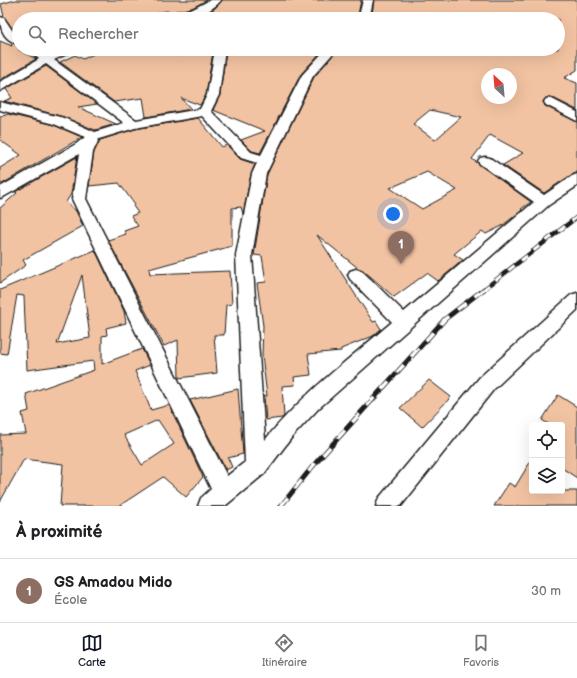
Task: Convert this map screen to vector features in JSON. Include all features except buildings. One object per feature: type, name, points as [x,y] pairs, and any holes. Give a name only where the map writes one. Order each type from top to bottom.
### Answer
[{"type":"street","points":[[191,12],[211,6],[216,0]]},
{"type":"street","points":[[364,12],[368,0]]},
{"type":"street","points":[[0,20],[12,36]]},
{"type":"street","points":[[42,56],[133,124]]},
{"type":"street","points":[[0,87],[54,56]]},
{"type":"street","points":[[205,112],[213,95],[219,56]]},
{"type":"street","points":[[256,467],[244,255],[259,174],[308,74],[325,56]]},
{"type":"street","points":[[550,102],[577,117]]},
{"type":"street","points":[[0,106],[59,121],[94,136]]},
{"type":"street","points":[[0,193],[81,146],[94,136],[133,124],[205,112]]},
{"type":"street","points":[[205,112],[246,155],[265,161]]},
{"type":"street","points":[[94,136],[86,152],[79,199],[224,492]]},
{"type":"street","points":[[485,161],[544,202]]},
{"type":"street","points":[[209,506],[256,467],[285,430],[311,403],[544,202],[577,179]]},
{"type":"street","points":[[356,275],[404,323]]},
{"type":"street","points":[[387,506],[487,383],[577,300]]},
{"type":"railway","points":[[483,290],[577,217]]},
{"type":"railway","points":[[281,506],[313,466],[445,319],[484,289]]},
{"type":"place","name":"GS Amadou Mido","points":[[401,264]]}]
